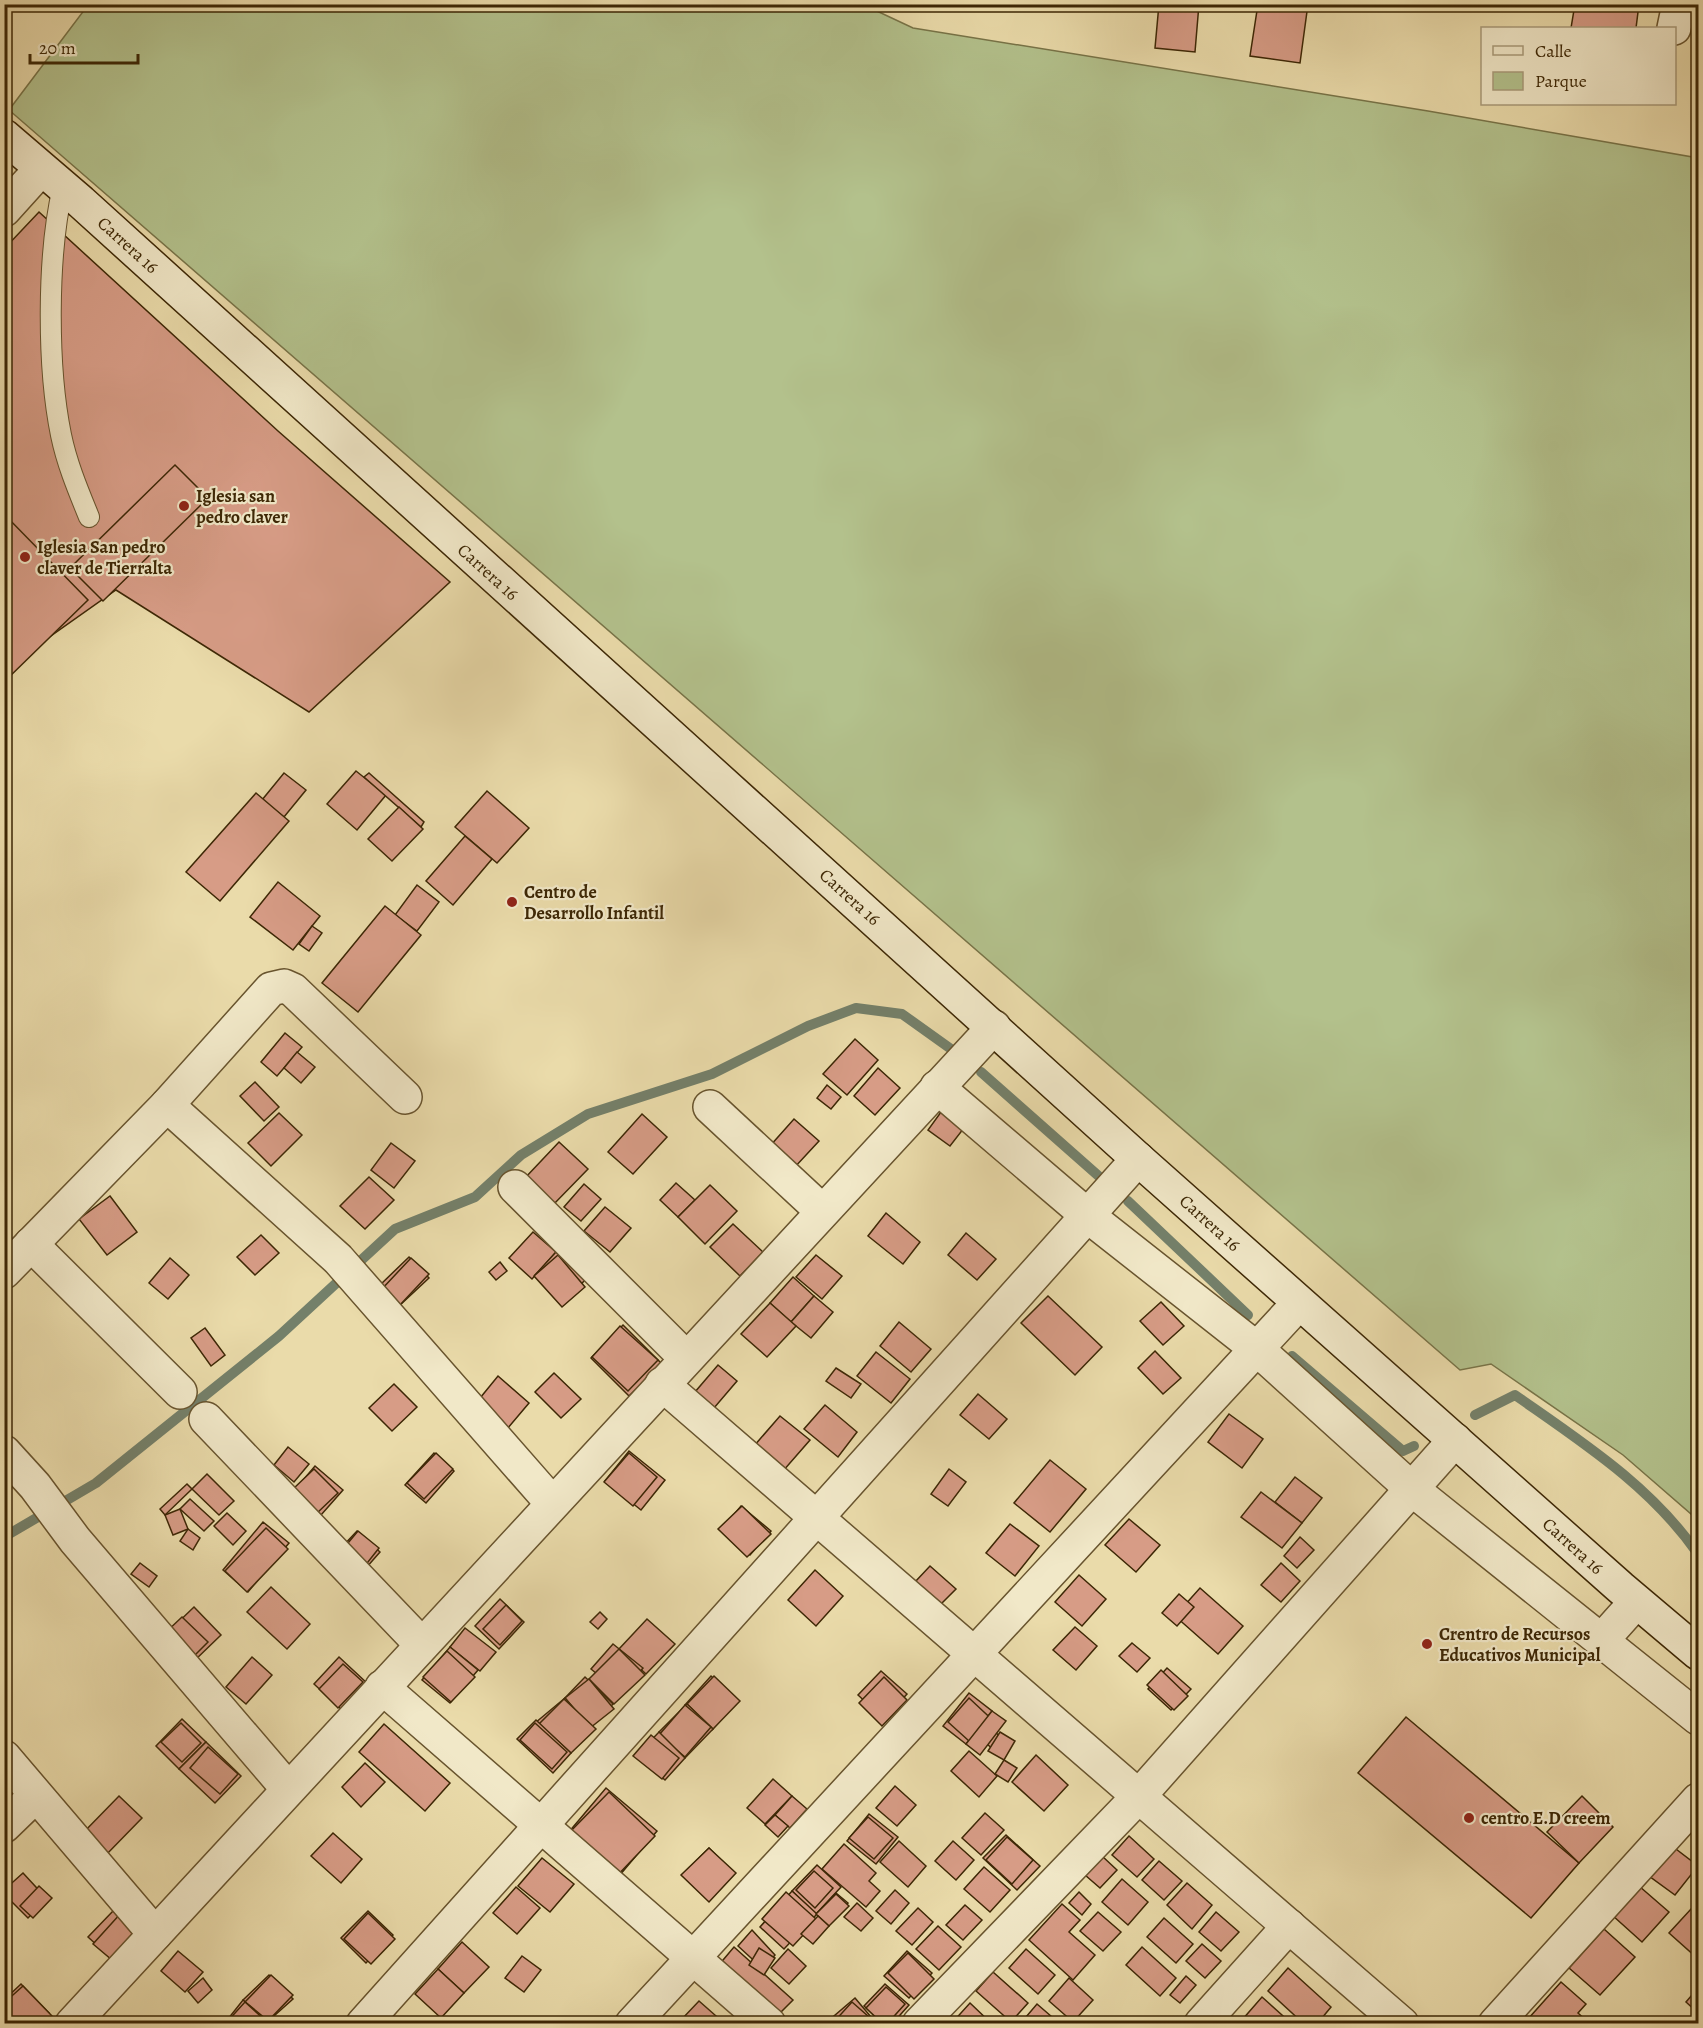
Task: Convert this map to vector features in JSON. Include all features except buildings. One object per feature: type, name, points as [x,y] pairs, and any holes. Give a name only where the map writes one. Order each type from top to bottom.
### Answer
[{"type":"street","points":[[1674,27],[1679,4]]},
{"type":"street","name":"Carrera 16","points":[[4,136],[1138,1159],[1636,1602],[1698,1653]]},
{"type":"street","points":[[4,210],[52,178]]},
{"type":"street","points":[[4,1272],[167,1105],[266,993],[284,986],[293,990],[405,1097]]},
{"type":"street","points":[[72,2024],[994,1027]]},
{"type":"street","points":[[937,1087],[1088,1216],[1257,1349],[1413,1490],[1698,1718]]},
{"type":"street","points":[[167,1105],[338,1258],[552,1503]]},
{"type":"street","points":[[710,1107],[822,1211]]},
{"type":"street","points":[[363,2024],[1138,1159]]},
{"type":"street","points":[[515,1187],[686,1358]]},
{"type":"street","points":[[31,1244],[180,1392]]},
{"type":"street","points":[[632,2024],[1299,1303]]},
{"type":"street","points":[[662,1384],[1402,2024]]},
{"type":"street","points":[[206,1419],[422,1645]]},
{"type":"street","points":[[919,2024],[1139,1796],[1455,1440]]},
{"type":"street","points":[[4,1452],[35,1486],[75,1540],[288,1789]]},
{"type":"street","points":[[1602,1640],[1636,1602]]},
{"type":"street","points":[[382,1687],[768,2024]]},
{"type":"street","points":[[4,1757],[155,1934]]},
{"type":"street","points":[[4,1826],[35,1796]]},
{"type":"street","points":[[1495,2024],[1698,1800]]},
{"type":"street","points":[[1201,2024],[1289,1926]]},
{"type":"lane","points":[[52,178],[54,378],[61,434],[72,475],[89,518]]},
{"type":"lane","points":[[180,1392],[206,1419]]},
{"type":"green space","points":[[88,5],[864,5],[913,28],[1428,111],[1698,158],[1698,1520],[1623,1455],[1491,1364],[1460,1370],[9,110]]},
{"type":"waterway","points":[[4,1537],[96,1483],[279,1336],[395,1229],[475,1197],[521,1155],[588,1114],[712,1074],[808,1026],[856,1008],[902,1014],[951,1049]]},
{"type":"waterway","points":[[981,1072],[1102,1179]]},
{"type":"waterway","points":[[1128,1201],[1248,1315]]},
{"type":"waterway","points":[[1292,1356],[1403,1451],[1414,1446]]},
{"type":"waterway","points":[[1475,1415],[1515,1395],[1590,1448],[1637,1486],[1659,1507],[1698,1554]]},
{"type":"place","name":"Iglesia san pedro claver","points":[[184,506]]},
{"type":"place","name":"Iglesia San pedro claver de Tierralta","points":[[25,557]]},
{"type":"place","name":"Centro de Desarrollo Infantil","points":[[512,902]]},
{"type":"place","name":"Crentro de Recursos Educativos Municipal","points":[[1427,1644]]},
{"type":"place","name":"centro E.D creem","points":[[1469,1818]]}]
